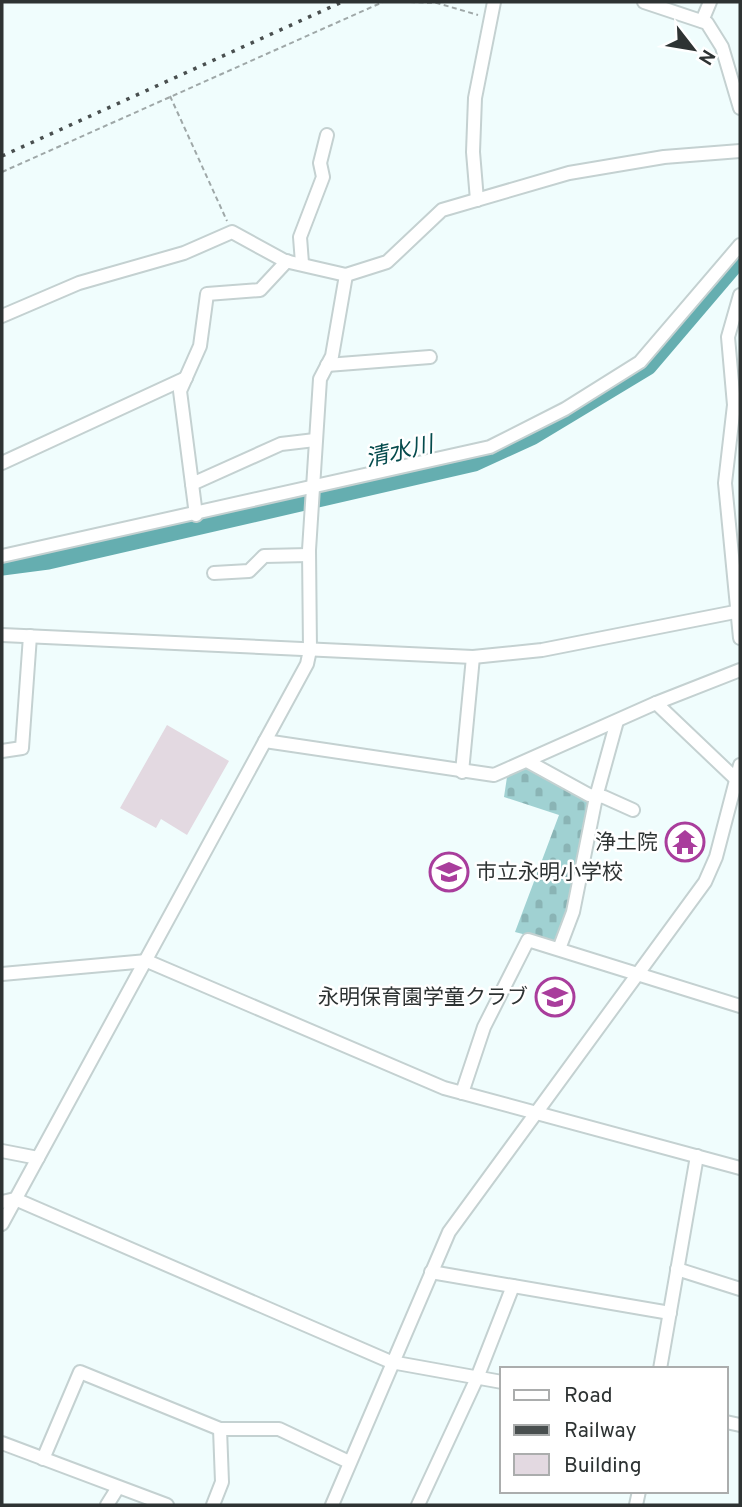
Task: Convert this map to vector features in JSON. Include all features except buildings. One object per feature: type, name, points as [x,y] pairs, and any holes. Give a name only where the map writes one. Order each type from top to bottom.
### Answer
[{"type":"street","points":[[477,200],[473,152],[475,98],[494,2]]},
{"type":"street","points":[[644,2],[702,21],[716,33],[740,108]]},
{"type":"street","points":[[702,21],[710,2]]},
{"type":"street","points":[[302,263],[300,236],[323,177],[320,163],[327,135]]},
{"type":"street","points":[[2,316],[79,283],[184,253],[232,232],[287,261],[346,275],[387,262],[442,210],[569,173],[664,157],[740,151]]},
{"type":"street","points":[[2,556],[196,515],[491,447],[565,408],[645,358],[740,245]]},
{"type":"street","points":[[196,515],[180,391],[200,346],[207,294],[260,290],[287,261]]},
{"type":"street","points":[[2,1224],[148,961],[307,664],[310,650],[309,555],[312,488],[320,379],[332,356],[346,275]]},
{"type":"street","points":[[740,295],[730,326],[735,361],[734,404],[725,483],[740,638]]},
{"type":"street","points":[[327,365],[430,357]]},
{"type":"street","points":[[2,463],[186,378]]},
{"type":"street","points":[[192,484],[281,444],[316,440]]},
{"type":"street","points":[[214,573],[249,570],[264,556],[309,555]]},
{"type":"street","points":[[2,635],[473,657],[542,649],[738,610]]},
{"type":"street","points":[[2,751],[22,748],[30,636]]},
{"type":"street","points":[[462,772],[473,657]]},
{"type":"street","points":[[265,741],[494,775],[656,703],[740,670]]},
{"type":"street","points":[[656,703],[738,782]]},
{"type":"street","points":[[559,949],[573,912],[596,797],[617,721]]},
{"type":"street","points":[[527,761],[596,797],[604,797],[633,810]]},
{"type":"street","points":[[332,1505],[391,1362],[449,1232],[705,883],[716,857],[738,782],[740,765]]},
{"type":"street","points":[[461,1093],[484,1027],[528,940],[740,1006]]},
{"type":"street","points":[[2,974],[148,961],[461,1093],[740,1168]]},
{"type":"street","points":[[2,1151],[38,1158]]},
{"type":"street","points":[[660,1367],[697,1156]]},
{"type":"street","points":[[2,1202],[15,1199],[391,1362],[500,1382]]},
{"type":"street","points":[[677,1269],[740,1289]]},
{"type":"street","points":[[431,1272],[670,1313]]},
{"type":"street","points":[[418,1505],[477,1378],[513,1286]]},
{"type":"street","points":[[43,1459],[80,1372],[220,1429],[279,1429],[349,1462]]},
{"type":"street","points":[[213,1505],[222,1482],[220,1429]]},
{"type":"street","points":[[2,1443],[117,1489],[167,1505]]},
{"type":"street","points":[[107,1505],[117,1489]]},
{"type":"path","points":[[2,172],[383,2]]},
{"type":"path","points":[[410,2],[437,4],[492,19]]},
{"type":"path","points":[[170,96],[232,232]]},
{"type":"green space","points":[[526,767],[588,798],[590,802],[571,908],[557,943],[515,932],[559,815],[504,797],[507,777]]},
{"type":"waterway","name":"清水川","points":[[2,565],[48,559],[474,461],[531,435],[647,365],[740,256]]},
{"type":"railway","points":[[2,156],[342,2]]},
{"type":"place","name":"浄土院","points":[[685,842]]},
{"type":"place","name":"市立永明小学校","points":[[449,872]]},
{"type":"place","name":"永明保育園学童クラブ","points":[[555,997]]}]
